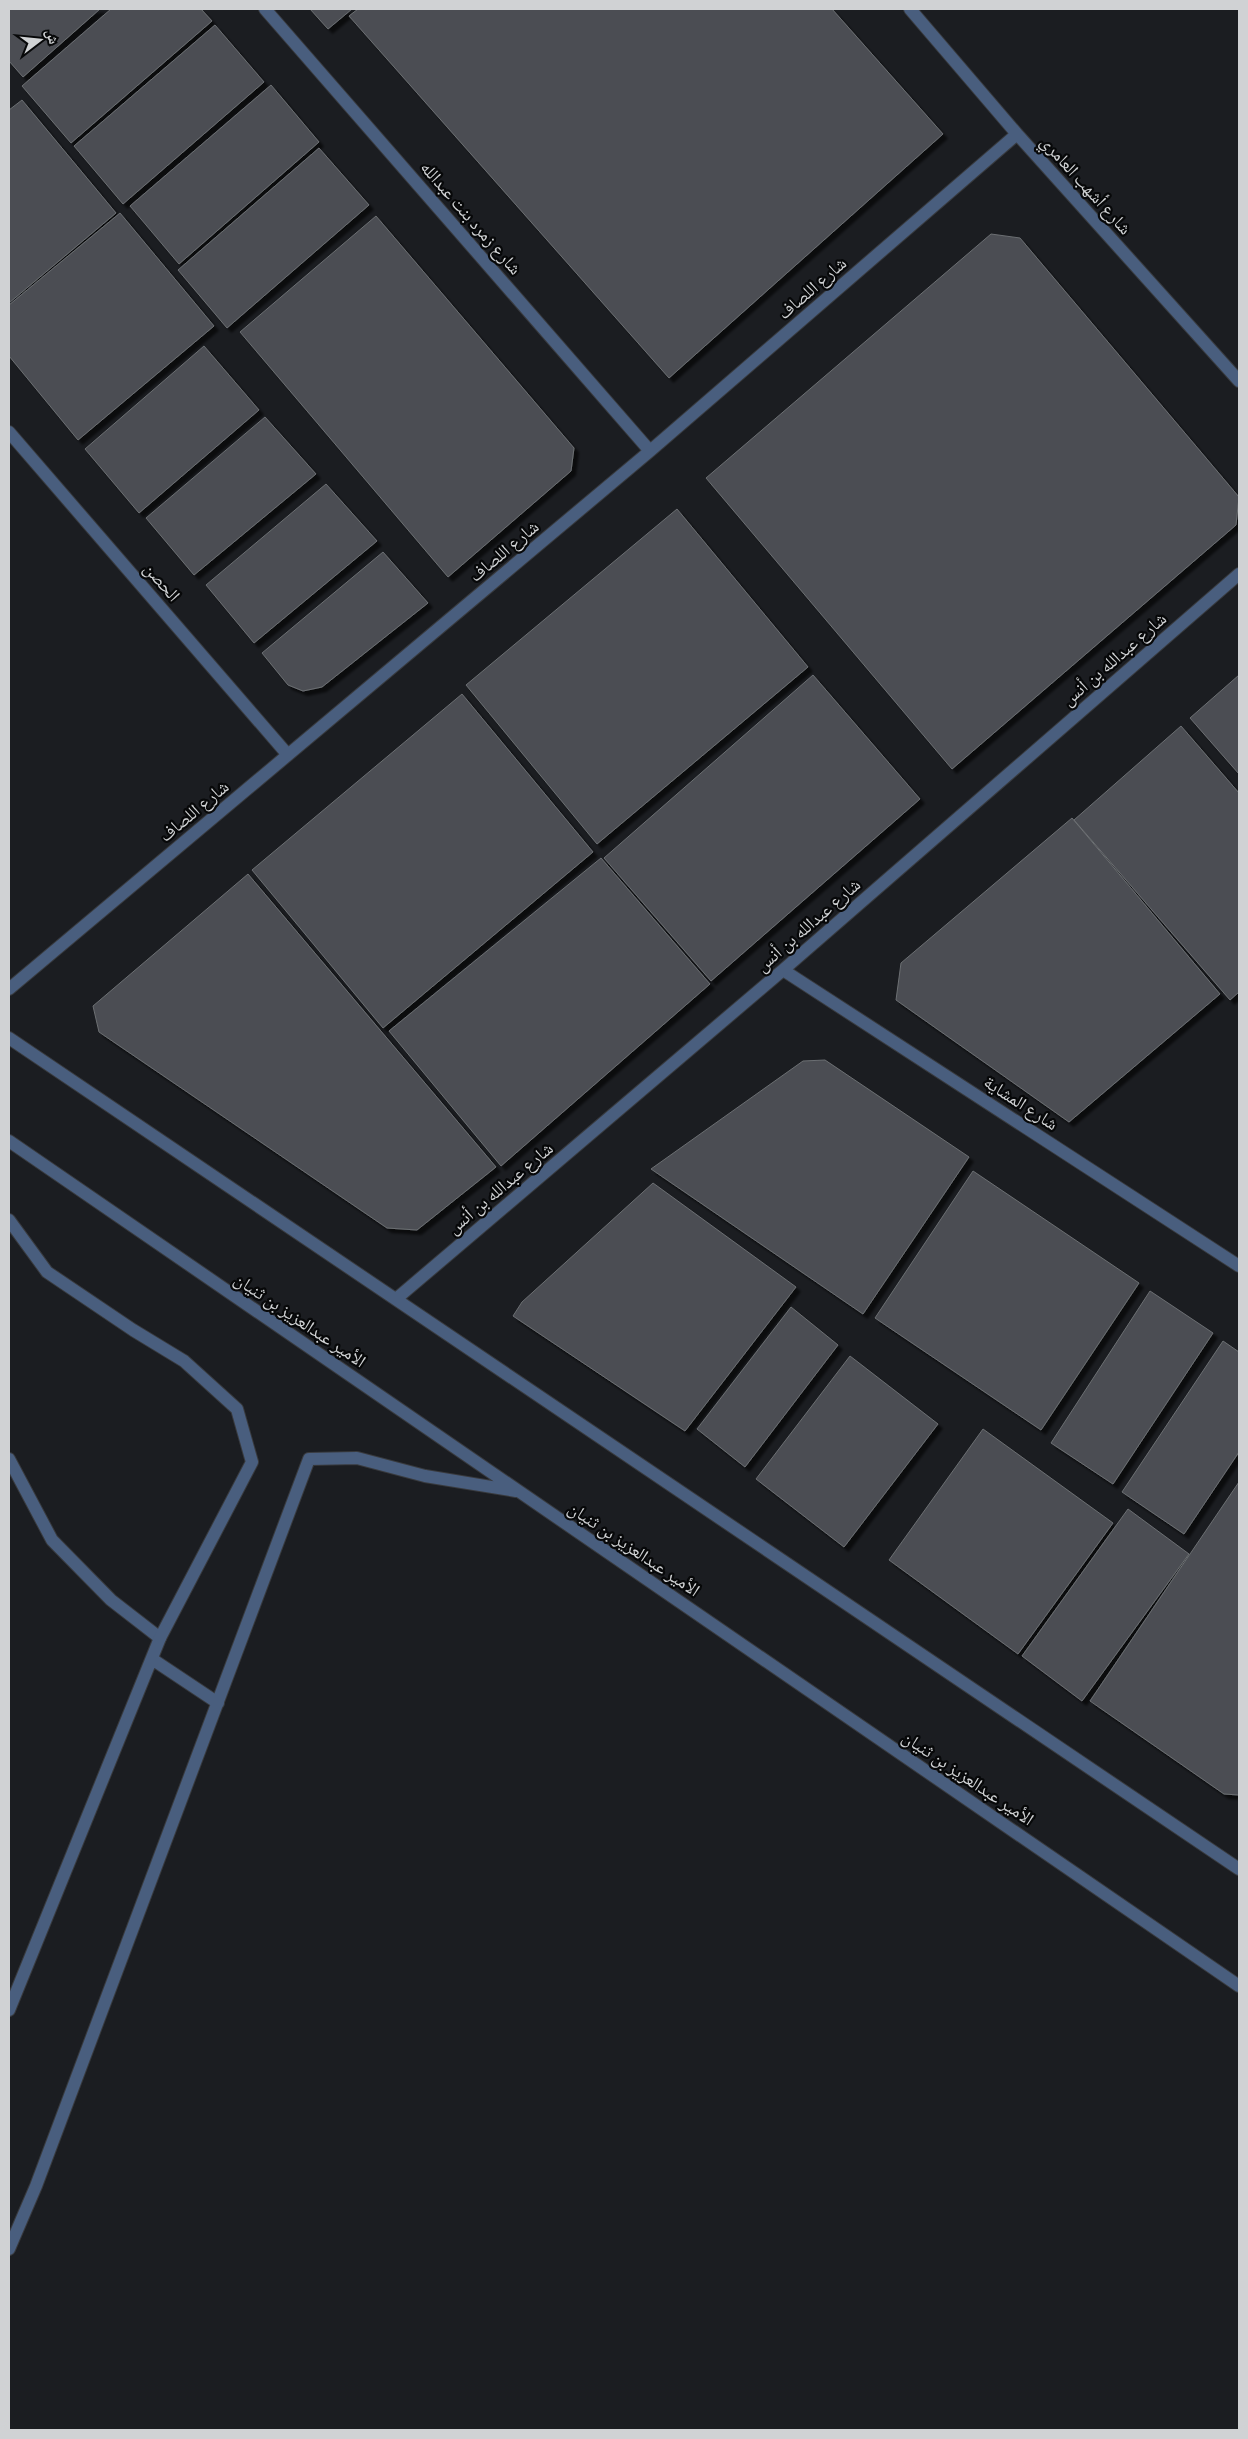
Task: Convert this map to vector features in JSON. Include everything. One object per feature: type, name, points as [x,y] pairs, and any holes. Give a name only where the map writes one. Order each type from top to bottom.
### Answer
[{"type":"street","name":"شارع زمرد بنت عبدالله","points":[[265,9],[650,450]]},
{"type":"street","name":"شارع أشهب العامري","points":[[910,9],[1017,134],[1239,381]]},
{"type":"street","name":"شارع اللصاف","points":[[9,989],[650,450],[1017,134]]},
{"type":"street","name":"الحصن","points":[[9,432],[288,755]]},
{"type":"street","name":"شارع عبدالله بن أنس","points":[[396,1299],[783,970],[1239,574]]},
{"type":"street","name":"شارع المشاية","points":[[783,970],[1239,1266]]},
{"type":"street","points":[[9,1038],[1236,1863]]},
{"type":"street","name":"الأمير عبدالعزيز بن ثنيان","points":[[9,1141],[1239,1986]]},
{"type":"street","points":[[9,1220],[47,1272],[133,1330],[184,1361],[237,1409],[252,1462],[160,1638],[9,2010]]},
{"type":"street","points":[[9,2249],[36,2186],[309,1460],[357,1458],[425,1476],[521,1492]]},
{"type":"street","points":[[9,1459],[52,1540],[111,1600],[160,1638]]},
{"type":"street","points":[[152,1659],[218,1703]]},
{"type":"building","points":[[9,9],[100,9],[23,77],[9,61]]},
{"type":"building","points":[[111,9],[201,9],[212,21],[71,143],[22,86]]},
{"type":"building","points":[[310,9],[352,9],[328,29]]},
{"type":"building","points":[[358,9],[832,9],[943,134],[669,378],[349,16]]},
{"type":"building","points":[[215,25],[264,82],[123,204],[74,146]]},
{"type":"building","points":[[271,85],[319,142],[179,264],[130,206]]},
{"type":"building","points":[[22,100],[116,213],[9,303],[9,110]]},
{"type":"building","points":[[319,148],[369,205],[227,328],[178,270]]},
{"type":"building","points":[[120,213],[214,326],[78,440],[9,356],[9,305]]},
{"type":"building","points":[[376,216],[574,448],[571,471],[448,577],[240,332]]},
{"type":"building","points":[[991,234],[1020,238],[1239,497],[1236,525],[952,769],[706,478]]},
{"type":"building","points":[[204,346],[259,410],[139,513],[85,449]]},
{"type":"building","points":[[265,417],[316,474],[194,575],[146,518]]},
{"type":"building","points":[[326,484],[377,541],[254,643],[206,585]]},
{"type":"building","points":[[677,509],[808,667],[597,844],[466,685]]},
{"type":"building","points":[[383,552],[428,603],[322,687],[303,691],[288,685],[262,653]]},
{"type":"building","points":[[813,675],[920,799],[711,981],[604,858]]},
{"type":"building","points":[[1239,675],[1239,774],[1190,718]]},
{"type":"building","points":[[462,694],[593,852],[383,1028],[252,870]]},
{"type":"building","points":[[1181,726],[1239,793],[1239,992],[1230,1000],[1074,820]]},
{"type":"building","points":[[1072,818],[1220,994],[1069,1122],[896,1000],[901,963]]},
{"type":"building","points":[[601,858],[710,984],[501,1166],[389,1031]]},
{"type":"building","points":[[248,874],[496,1167],[417,1230],[387,1228],[99,1032],[93,1006]]},
{"type":"building","points":[[825,1060],[969,1157],[863,1314],[651,1169],[803,1061]]},
{"type":"building","points":[[973,1171],[1139,1283],[1041,1430],[875,1318]]},
{"type":"building","points":[[653,1183],[796,1287],[685,1431],[513,1316],[522,1302]]},
{"type":"building","points":[[1150,1291],[1213,1333],[1113,1484],[1051,1443]]},
{"type":"building","points":[[791,1307],[838,1345],[745,1467],[697,1429]]},
{"type":"building","points":[[1223,1341],[1239,1352],[1239,1452],[1184,1534],[1122,1492]]},
{"type":"building","points":[[850,1356],[938,1424],[844,1547],[756,1479]]},
{"type":"building","points":[[983,1429],[1113,1523],[1018,1654],[889,1560]]},
{"type":"building","points":[[1239,1482],[1239,1795],[1224,1794],[1090,1701]]},
{"type":"building","points":[[1128,1509],[1189,1554],[1082,1701],[1022,1656]]}]
